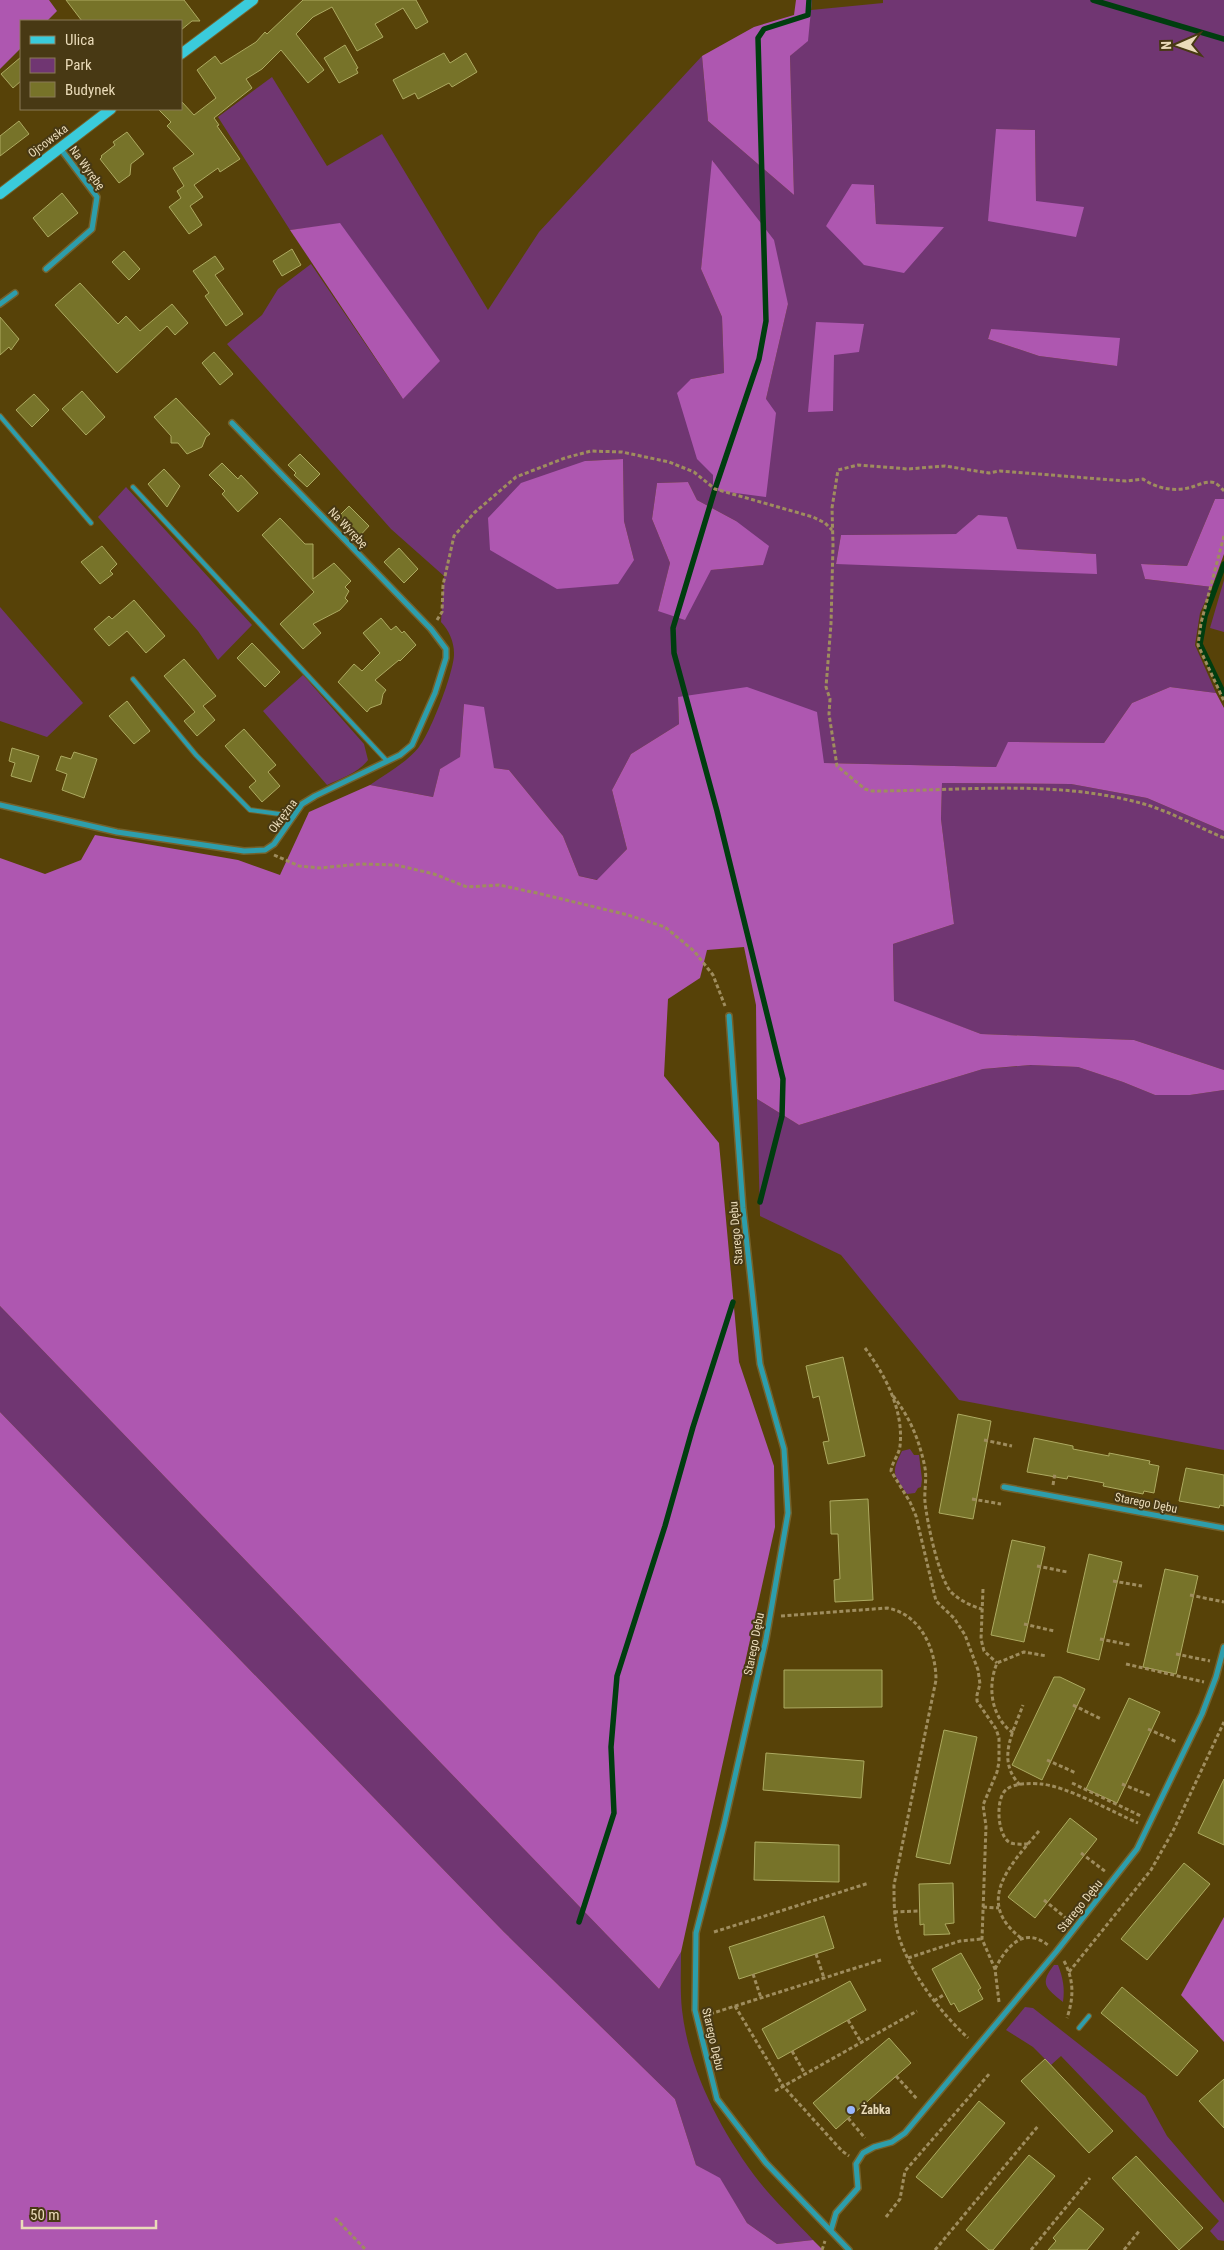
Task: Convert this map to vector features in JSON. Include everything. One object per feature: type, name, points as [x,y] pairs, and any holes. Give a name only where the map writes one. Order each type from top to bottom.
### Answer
[{"type":"street","points":[[182,53],[253,0]]},
{"type":"street","name":"Ojcowska","points":[[0,194],[110,110]]},
{"type":"street","name":"Na Wyrębę","points":[[46,269],[92,229],[98,197],[60,148]]},
{"type":"street","points":[[0,304],[15,293]]},
{"type":"street","name":"Na Wyrębę","points":[[232,422],[431,630],[446,649]]},
{"type":"street","name":"Okrężna","points":[[0,805],[117,832],[244,851],[265,850],[274,844],[302,804],[387,761],[412,745],[435,692],[446,658],[446,649]]},
{"type":"street","name":"Starego Dębu","points":[[729,1016],[743,1208],[760,1364],[784,1449],[788,1490],[785,1534],[769,1617],[724,1826],[696,1933],[695,2010],[717,2099],[766,2163],[849,2250]]},
{"type":"street","name":"Starego Dębu","points":[[1004,1487],[1224,1528]]},
{"type":"street","name":"Starego Dębu","points":[[830,2230],[836,2213],[858,2188],[856,2164],[864,2153],[874,2147],[892,2142],[905,2133],[1056,1952],[1137,1849],[1202,1714],[1216,1676],[1224,1646]]},
{"type":"lane","points":[[0,416],[91,523]]},
{"type":"lane","points":[[134,487],[387,761]]},
{"type":"lane","points":[[133,679],[196,754],[250,810],[294,816]]},
{"type":"lane","points":[[1079,2028],[1089,2016]]},
{"type":"path","points":[[431,630],[442,612],[443,585],[454,536],[474,513],[516,477],[565,458],[591,452],[622,452],[669,462],[694,472],[714,489],[814,517],[825,522],[833,531]]},
{"type":"path","points":[[1224,491],[1215,483],[1207,482],[1190,488],[1170,489],[1153,486],[1144,479],[1126,482],[1000,471],[989,474],[945,466],[908,469],[858,465],[838,470],[833,493],[830,648],[826,687],[830,699],[829,714],[837,766],[864,789],[872,791],[958,788],[1065,789],[1103,795],[1145,805],[1224,838]]},
{"type":"path","points":[[1224,536],[1201,623],[1198,645],[1224,701]]},
{"type":"path","points":[[265,850],[299,866],[320,868],[360,864],[396,865],[434,874],[466,887],[499,886],[537,893],[628,915],[665,927],[694,951],[713,975],[729,1016]]},
{"type":"path","points":[[865,1348],[885,1377],[892,1394],[899,1426],[900,1446],[891,1471],[910,1502],[916,1516],[936,1601],[959,1624],[974,1658],[980,1678],[977,1701],[996,1729],[999,1738],[999,1758],[993,1784],[982,1805],[986,1826],[982,1939],[995,1969],[1000,2002]]},
{"type":"path","points":[[892,1394],[910,1422],[923,1459],[927,1512],[943,1579],[951,1592],[961,1600],[982,1609]]},
{"type":"path","points":[[984,1440],[1012,1446]]},
{"type":"path","points":[[972,1499],[1001,1504]]},
{"type":"path","points":[[1037,1566],[1067,1572]]},
{"type":"path","points":[[1113,1581],[1142,1586]]},
{"type":"path","points":[[983,1589],[981,1640],[984,1651],[997,1663]]},
{"type":"path","points":[[1190,1595],[1224,1602]]},
{"type":"path","points":[[769,1617],[887,1608],[897,1610],[914,1622],[930,1645],[936,1663],[936,1680],[894,1885],[894,1912],[898,1934],[908,1958],[934,2000],[968,2038]]},
{"type":"path","points":[[1024,1624],[1054,1631]]},
{"type":"path","points":[[1100,1639],[1130,1645]]},
{"type":"path","points":[[997,1663],[1024,1652],[1047,1656]]},
{"type":"path","points":[[1176,1654],[1210,1661]]},
{"type":"path","points":[[997,1663],[991,1685],[993,1698],[1000,1719],[1013,1733]]},
{"type":"path","points":[[1126,1664],[1205,1682]]},
{"type":"path","points":[[1020,1785],[1010,1772],[1007,1760],[1013,1733],[1023,1705]]},
{"type":"path","points":[[1073,1705],[1101,1718]]},
{"type":"path","points":[[1069,1972],[1151,1870],[1173,1831],[1224,1722]]},
{"type":"path","points":[[1148,1729],[1177,1743]]},
{"type":"path","points":[[999,1758],[1007,1760]]},
{"type":"path","points":[[1047,1760],[1076,1774]]},
{"type":"path","points":[[1072,1783],[1142,1816]]},
{"type":"path","points":[[1028,1844],[1011,1843],[1004,1838],[999,1820],[1005,1791],[1020,1785],[1049,1784],[1138,1823]]},
{"type":"path","points":[[1122,1784],[1152,1797]]},
{"type":"path","points":[[1022,1939],[1004,1922],[999,1908],[1000,1889],[1012,1865],[1039,1831]]},
{"type":"path","points":[[1081,1853],[1106,1872]]},
{"type":"path","points":[[714,1932],[869,1883]]},
{"type":"path","points":[[1044,1900],[1067,1919]]},
{"type":"path","points":[[982,1907],[999,1908]]},
{"type":"path","points":[[894,1912],[920,1911]]},
{"type":"path","points":[[908,1958],[960,1941],[982,1939]]},
{"type":"path","points":[[995,1969],[1006,1949],[1022,1939],[1041,1940],[1064,1961],[1069,1972],[1072,1990],[1067,2018]]},
{"type":"path","points":[[816,1954],[824,1978]]},
{"type":"path","points":[[710,2014],[881,1960]]},
{"type":"path","points":[[753,1974],[761,1998]]},
{"type":"path","points":[[934,2000],[945,1994]]},
{"type":"path","points":[[735,2006],[783,2086],[842,2151],[850,2156]]},
{"type":"path","points":[[776,2091],[917,2011]]},
{"type":"path","points":[[848,2020],[861,2042]]},
{"type":"path","points":[[792,2051],[805,2074]]},
{"type":"path","points":[[886,2217],[900,2199],[905,2171],[990,2073]]},
{"type":"path","points":[[896,2076],[918,2100]]},
{"type":"path","points":[[848,2118],[865,2138]]},
{"type":"path","points":[[935,2250],[1039,2125]]},
{"type":"path","points":[[1031,2250],[1090,2178]]},
{"type":"path","points":[[336,2218],[366,2250]]},
{"type":"path","points":[[1124,2250],[1140,2230]]},
{"type":"green space","points":[[883,0],[1224,0],[1224,499],[1215,499],[1187,566],[1142,564],[1145,579],[1212,587],[1200,613],[1195,645],[1216,693],[1170,687],[1132,703],[1104,743],[1009,742],[996,767],[824,763],[678,697],[679,724],[631,754],[612,790],[627,849],[598,880],[579,876],[563,836],[509,770],[494,768],[464,704],[460,758],[440,769],[433,797],[370,785],[414,753],[424,740],[441,702],[454,653],[450,636],[441,622],[444,576],[391,529],[227,344],[262,315],[278,289],[311,264],[403,399],[340,224],[290,230],[218,117],[272,77],[327,166],[382,134],[488,310],[539,232],[702,56],[708,121],[794,195],[790,56],[807,41],[811,10],[883,3]],"holes":[[[996,129],[1035,130],[1036,201]],[[713,161],[788,304],[766,399],[714,490],[713,475],[691,379],[724,373],[722,317],[701,269]],[[874,185],[876,224],[943,228],[826,226]],[[991,329],[1117,366],[1039,356],[988,339]],[[623,459],[624,521],[634,560],[585,461]],[[688,482],[697,500],[736,521],[762,565],[711,570],[658,611],[670,563],[652,519],[657,483]],[[978,515],[1017,549],[1095,554],[836,564],[841,535],[957,534]]]},
{"type":"green space","points":[[126,487],[252,625],[218,660],[198,631],[98,517]]},
{"type":"green space","points":[[1224,580],[1224,632],[1210,628]]},
{"type":"green space","points":[[0,607],[83,703],[47,737],[0,721]]},
{"type":"green space","points":[[303,675],[364,744],[368,760],[355,772],[327,785],[263,711]]},
{"type":"green space","points":[[942,783],[1071,784],[1147,798],[1224,831],[1224,1070],[1134,1040],[981,1034],[894,1002],[893,944],[954,924],[941,819]]},
{"type":"green space","points":[[1032,1065],[1078,1067],[1155,1095],[1190,1095],[1224,1090],[1224,1450],[959,1400],[841,1255],[760,1216],[757,1099],[799,1125],[983,1069]]},
{"type":"green space","points":[[0,1306],[659,1989],[681,1952],[681,2003],[686,2032],[691,2054],[708,2097],[729,2137],[754,2175],[813,2240],[777,2244],[747,2223],[720,2179],[696,2165],[675,2099],[504,1932],[0,1412]]},
{"type":"green space","points":[[910,1449],[914,1455],[919,1455],[922,1479],[921,1487],[915,1493],[907,1494],[896,1477],[895,1469],[902,1451]]},
{"type":"green space","points":[[1054,1965],[1058,1965],[1062,1979],[1063,2002],[1046,1985],[1049,1971]]},
{"type":"green space","points":[[1025,2007],[1033,2008],[1145,2096],[1167,2136],[1224,2203],[1224,2241],[1218,2240],[1210,2231],[1219,2221],[1061,2056],[1051,2065],[1033,2047],[1006,2030]]},
{"type":"shaded area","points":[[0,0],[49,0],[57,11],[48,20],[20,20],[20,49],[0,69]]},
{"type":"shaded area","points":[[796,0],[812,0],[808,41],[790,56],[794,195],[708,121],[702,56],[754,27],[794,15]]},
{"type":"shaded area","points":[[996,129],[1035,130],[1036,201],[1084,207],[1076,237],[988,221]]},
{"type":"shaded area","points":[[712,160],[774,240],[788,304],[766,399],[776,413],[766,497],[713,490],[713,475],[697,459],[677,393],[691,379],[724,373],[722,317],[701,269]]},
{"type":"shaded area","points":[[852,184],[874,185],[876,224],[944,227],[904,273],[864,265],[826,226]]},
{"type":"shaded area","points":[[340,223],[440,361],[403,399],[290,230]]},
{"type":"shaded area","points":[[816,322],[864,324],[859,352],[834,355],[833,411],[808,412]]},
{"type":"shaded area","points":[[991,329],[1120,338],[1117,366],[1039,356],[988,339]]},
{"type":"shaded area","points":[[623,459],[624,521],[634,560],[618,584],[557,589],[490,550],[488,518],[521,483],[585,461]]},
{"type":"shaded area","points":[[688,482],[697,500],[736,521],[769,546],[763,565],[711,570],[685,620],[658,611],[670,563],[652,519],[657,483]]},
{"type":"shaded area","points":[[1215,499],[1224,499],[1224,554],[1212,587],[1145,579],[1141,564],[1187,566]]},
{"type":"shaded area","points":[[978,515],[1007,517],[1017,549],[1096,554],[1097,574],[836,564],[841,535],[956,534]]},
{"type":"shaded area","points":[[747,687],[817,712],[824,763],[996,767],[1008,742],[1104,743],[1132,703],[1170,687],[1216,693],[1224,708],[1224,831],[1147,798],[1071,784],[942,783],[941,819],[954,924],[893,944],[894,1001],[981,1034],[1134,1040],[1224,1070],[1224,1090],[1190,1095],[1155,1095],[1078,1067],[1031,1065],[983,1069],[799,1125],[757,1099],[756,1005],[744,947],[707,950],[700,978],[668,999],[664,1076],[719,1143],[739,1362],[774,1466],[775,1527],[681,1952],[659,1989],[0,1306],[0,858],[45,874],[81,860],[95,835],[238,860],[280,875],[309,812],[370,785],[433,797],[440,769],[460,757],[464,704],[484,707],[494,768],[509,770],[563,836],[579,876],[597,880],[627,849],[612,790],[631,754],[679,724],[678,697]]},
{"type":"shaded area","points":[[0,1412],[504,1932],[675,2099],[696,2165],[720,2178],[747,2223],[777,2244],[813,2240],[823,2250],[0,2250]]},
{"type":"shaded area","points":[[1224,1917],[1224,2042],[1181,1995]]},
{"type":"building","points":[[66,0],[184,0],[200,21],[192,21],[182,29],[182,20],[81,20]]},
{"type":"building","points":[[303,0],[416,0],[428,22],[416,29],[403,8],[375,24],[383,37],[357,51],[332,7],[313,17],[296,34],[324,70],[308,83],[281,50],[262,69],[246,79],[252,88],[214,118],[219,125],[217,126],[240,159],[220,172],[218,168],[194,185],[203,197],[190,206],[202,225],[189,234],[169,207],[181,198],[177,191],[184,186],[173,168],[194,154],[167,126],[171,122],[159,110],[182,110],[182,102],[194,115],[216,98],[197,70],[215,56],[221,64],[256,42],[265,32],[267,34]]},
{"type":"building","points":[[345,45],[358,68],[356,69],[358,73],[339,83],[324,58]]},
{"type":"building","points":[[444,53],[450,63],[466,53],[477,72],[452,87],[449,83],[418,99],[415,93],[403,99],[393,80]]},
{"type":"building","points":[[20,58],[20,82],[13,88],[1,74]]},
{"type":"building","points":[[19,121],[29,134],[0,156],[0,136]]},
{"type":"building","points":[[127,132],[144,154],[131,164],[130,175],[119,183],[100,159],[101,156],[115,145],[113,142]]},
{"type":"building","points":[[62,193],[78,213],[48,237],[33,218]]},
{"type":"building","points":[[292,249],[301,265],[282,276],[273,261]]},
{"type":"building","points":[[124,251],[140,269],[129,280],[112,262]]},
{"type":"building","points":[[215,256],[224,269],[215,275],[243,314],[226,326],[205,296],[209,293],[193,271]]},
{"type":"building","points":[[80,283],[118,324],[126,316],[140,331],[172,304],[188,323],[175,335],[167,326],[117,373],[55,305]]},
{"type":"building","points":[[0,317],[19,339],[11,350],[9,347],[0,355]]},
{"type":"building","points":[[214,352],[233,374],[220,385],[202,363]]},
{"type":"building","points":[[82,391],[105,417],[86,435],[62,409]]},
{"type":"building","points":[[34,394],[49,410],[32,427],[16,410]]},
{"type":"building","points":[[176,398],[210,434],[206,437],[202,447],[187,454],[178,443],[171,443],[171,436],[154,417]]},
{"type":"building","points":[[300,454],[320,474],[307,487],[294,475],[296,473],[288,465]]},
{"type":"building","points":[[222,463],[238,479],[241,475],[258,493],[238,512],[222,494],[225,491],[209,475]]},
{"type":"building","points":[[164,469],[180,486],[167,507],[148,484]]},
{"type":"building","points":[[349,506],[369,526],[356,540],[338,517]]},
{"type":"building","points":[[280,518],[305,544],[313,544],[313,579],[334,563],[351,581],[345,587],[349,591],[345,598],[348,601],[340,610],[313,624],[321,633],[303,649],[280,624],[314,592],[262,535]]},
{"type":"building","points":[[102,546],[117,564],[110,571],[113,574],[100,584],[81,562]]},
{"type":"building","points":[[399,548],[418,569],[404,583],[384,562]]},
{"type":"building","points":[[134,600],[165,636],[146,653],[127,631],[109,646],[94,629],[109,616],[112,619]]},
{"type":"building","points":[[381,618],[391,630],[396,626],[402,633],[404,631],[416,645],[400,661],[375,680],[386,690],[381,704],[370,708],[367,712],[338,682],[354,664],[362,671],[380,653],[363,633]]},
{"type":"building","points":[[252,643],[280,672],[265,687],[237,658]]},
{"type":"building","points":[[184,659],[216,696],[203,706],[215,720],[197,736],[184,721],[195,712],[164,676]]},
{"type":"building","points":[[127,701],[150,731],[134,744],[109,716]]},
{"type":"building","points":[[244,729],[276,765],[268,772],[280,786],[262,802],[249,787],[256,781],[225,746]]},
{"type":"building","points":[[12,748],[39,756],[31,782],[11,776],[15,763],[9,761]]},
{"type":"building","points":[[74,752],[97,759],[84,798],[62,790],[67,774],[56,770],[61,756],[71,759]]},
{"type":"building","points":[[843,1357],[865,1456],[828,1464],[823,1442],[829,1441],[819,1396],[813,1398],[806,1366]]},
{"type":"building","points":[[958,1414],[991,1421],[973,1519],[939,1513]]},
{"type":"building","points":[[1034,1438],[1073,1446],[1073,1449],[1109,1456],[1109,1453],[1150,1461],[1149,1464],[1159,1466],[1154,1493],[1144,1491],[1143,1494],[1103,1486],[1104,1483],[1068,1476],[1067,1479],[1027,1472]]},
{"type":"building","points":[[1186,1468],[1224,1475],[1224,1506],[1220,1505],[1219,1508],[1179,1501]]},
{"type":"building","points":[[868,1499],[873,1600],[835,1602],[834,1580],[840,1579],[838,1534],[831,1534],[830,1501]]},
{"type":"building","points":[[1012,1540],[1045,1547],[1024,1642],[991,1635]]},
{"type":"building","points":[[1089,1554],[1122,1562],[1099,1660],[1067,1652]]},
{"type":"building","points":[[1165,1569],[1198,1576],[1176,1674],[1143,1667]]},
{"type":"building","points":[[784,1670],[882,1670],[882,1707],[784,1708]]},
{"type":"building","points":[[1054,1677],[1060,1677],[1085,1689],[1042,1780],[1012,1765]]},
{"type":"building","points":[[1129,1698],[1160,1712],[1117,1803],[1086,1789]]},
{"type":"building","points":[[944,1730],[977,1737],[950,1864],[916,1857]]},
{"type":"building","points":[[766,1753],[864,1761],[861,1798],[763,1790]]},
{"type":"building","points":[[1224,1779],[1224,1845],[1198,1833]]},
{"type":"building","points":[[1070,1818],[1097,1839],[1035,1918],[1008,1897]]},
{"type":"building","points":[[755,1842],[839,1845],[839,1882],[754,1880]]},
{"type":"building","points":[[1184,1863],[1210,1884],[1147,1960],[1121,1939]]},
{"type":"building","points":[[953,1883],[954,1923],[945,1924],[950,1934],[924,1935],[924,1924],[920,1925],[919,1884]]},
{"type":"building","points":[[824,1916],[834,1948],[739,1979],[729,1947]]},
{"type":"building","points":[[961,1953],[981,1988],[978,1990],[983,1999],[959,2012],[954,2003],[951,2005],[932,1969]]},
{"type":"building","points":[[850,1981],[866,2010],[778,2059],[762,2029]]},
{"type":"building","points":[[1122,1987],[1198,2051],[1177,2076],[1101,2013]]},
{"type":"building","points":[[889,2038],[911,2063],[836,2129],[813,2103]]},
{"type":"building","points":[[1045,2059],[1113,2131],[1089,2153],[1021,2081]]},
{"type":"building","points":[[1224,2079],[1224,2128],[1199,2101]]},
{"type":"building","points":[[979,2101],[1005,2123],[942,2198],[916,2177]]},
{"type":"building","points":[[1029,2155],[1055,2176],[993,2250],[989,2250],[966,2230]]},
{"type":"building","points":[[1136,2156],[1203,2228],[1179,2250],[1112,2178]]},
{"type":"building","points":[[1079,2208],[1104,2229],[1087,2250],[1048,2250],[1056,2241],[1053,2238]]},
{"type":"waterway","points":[[760,1202],[782,1116],[783,1079],[717,811],[674,653],[673,628],[715,489],[759,359],[766,321],[758,38],[764,29],[808,15],[809,0]]},
{"type":"waterway","points":[[1093,0],[1224,39]]},
{"type":"waterway","points":[[1224,564],[1205,616],[1200,644],[1224,694]]},
{"type":"waterway","points":[[579,1922],[614,1813],[611,1747],[617,1676],[733,1302]]},
{"type":"place","name":"Żabka","points":[[851,2110]]}]
